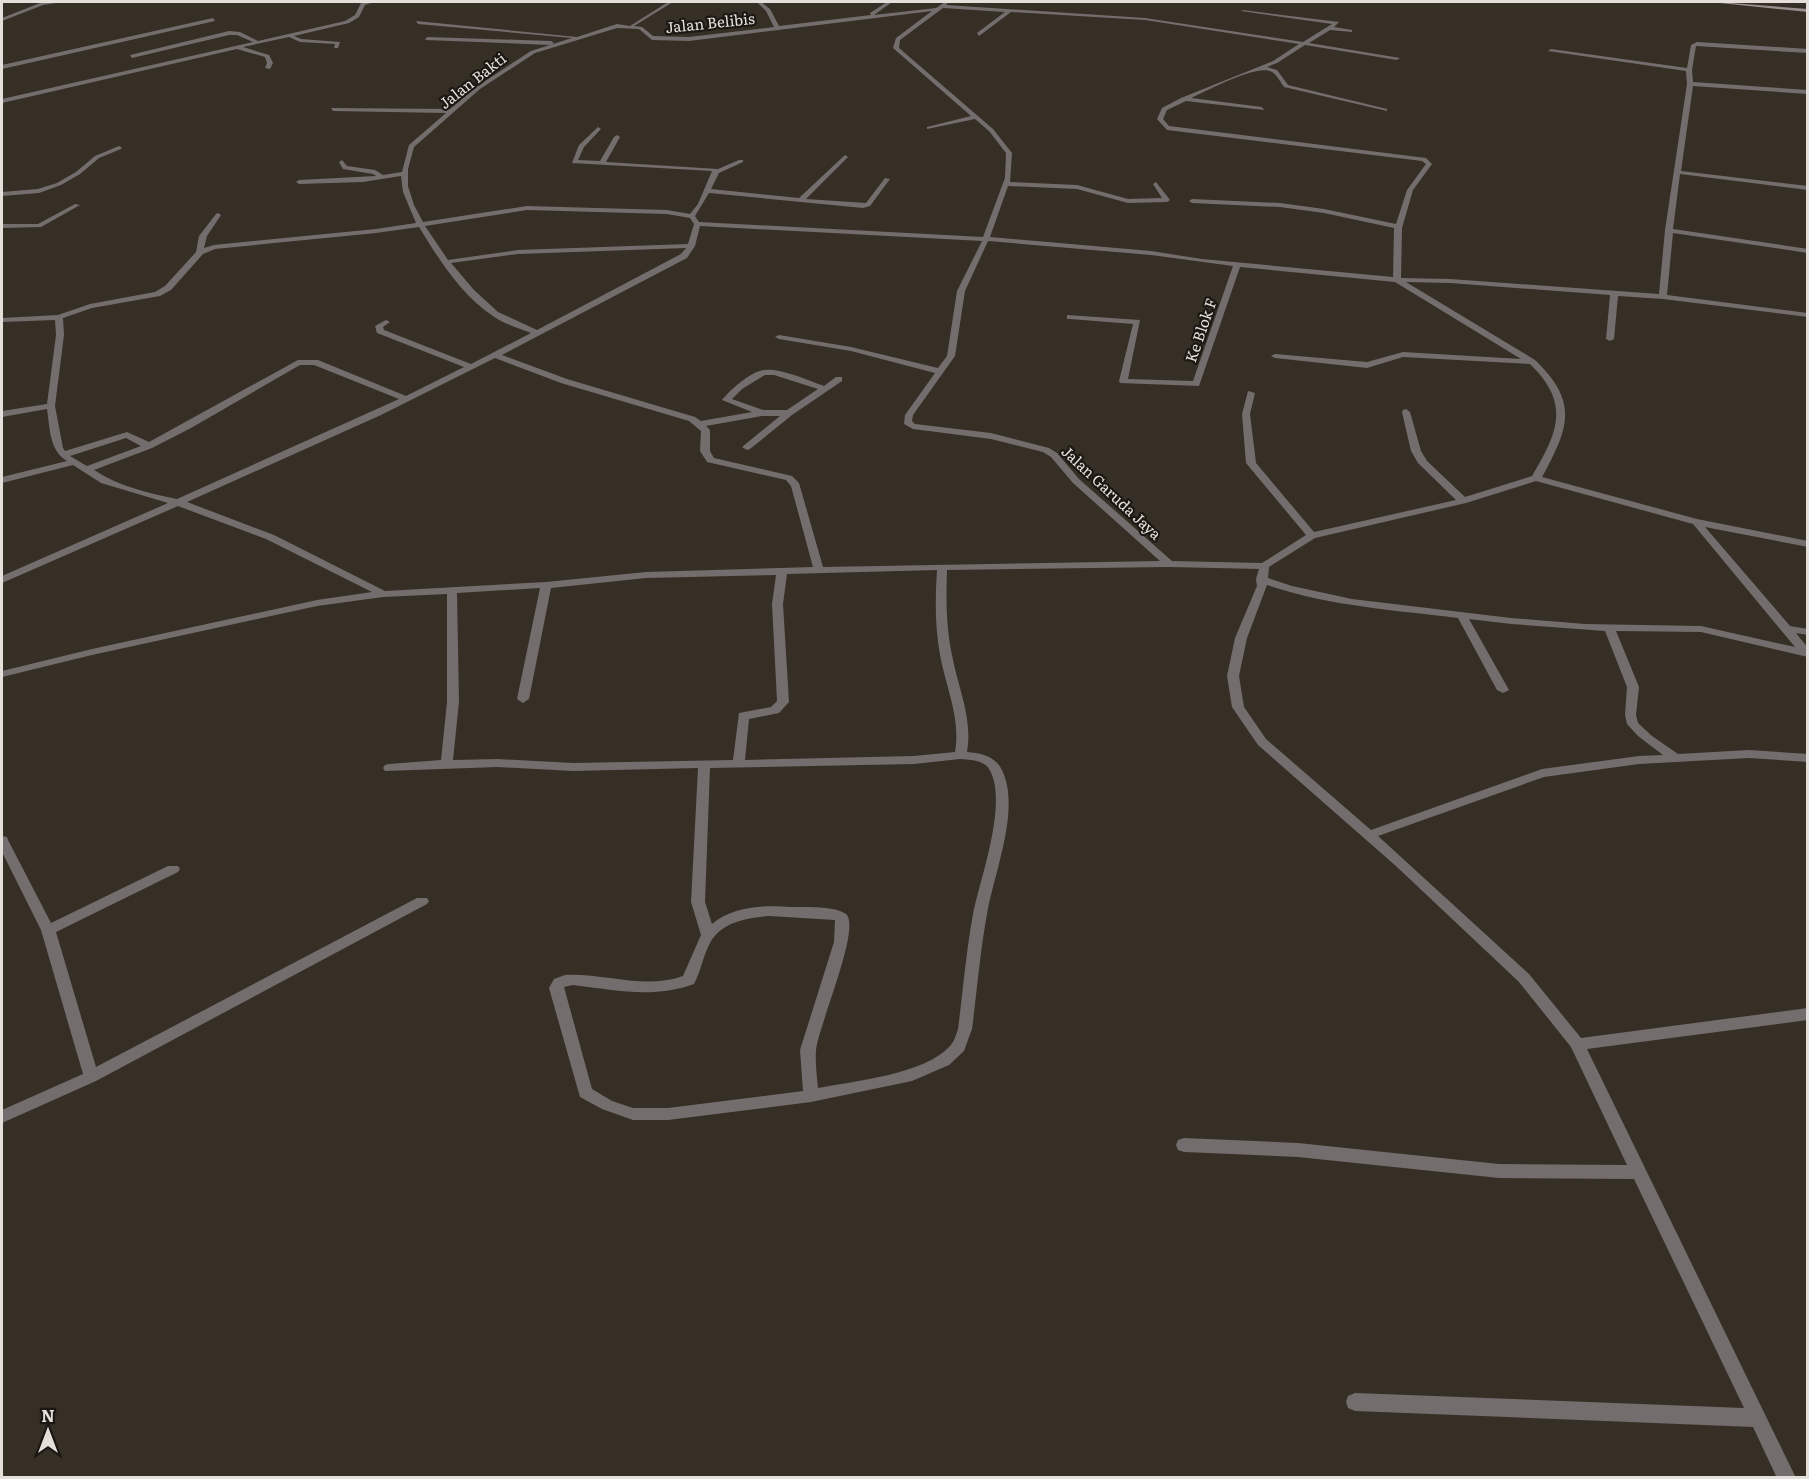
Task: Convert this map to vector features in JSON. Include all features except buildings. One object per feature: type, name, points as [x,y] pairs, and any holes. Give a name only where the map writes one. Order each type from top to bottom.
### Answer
[{"type":"street","points":[[2,20],[42,4],[60,2]]},
{"type":"street","points":[[2,101],[347,22],[357,16],[363,4],[372,2]]},
{"type":"street","points":[[632,26],[671,2]]},
{"type":"street","points":[[759,2],[777,27]]},
{"type":"street","points":[[868,16],[890,2]]},
{"type":"street","points":[[1720,2],[1808,11]]},
{"type":"street","name":"Jalan Belibis","points":[[632,26],[640,28],[652,38],[665,40],[942,5],[1145,19],[1397,58]]},
{"type":"street","name":"Jalan Garuda Jaya","points":[[942,5],[898,39],[896,48],[991,130],[1009,153],[1006,184],[986,239],[961,291],[951,356],[909,415],[908,424],[991,436],[1046,450],[1076,481],[1169,564]]},
{"type":"street","points":[[979,34],[1009,11]]},
{"type":"street","points":[[1243,11],[1337,22],[1305,44],[1261,67],[1182,99],[1164,109],[1160,119],[1167,128],[1424,159],[1429,164],[1410,190],[1398,227],[1397,280]]},
{"type":"street","points":[[2,67],[213,20]]},
{"type":"street","points":[[417,22],[583,38]]},
{"type":"street","name":"Jalan Bakti","points":[[537,333],[494,314],[446,262],[418,223],[406,192],[406,157],[411,146],[451,111],[523,57],[617,26],[632,26]]},
{"type":"street","points":[[1329,28],[1350,31]]},
{"type":"street","points":[[132,56],[229,33],[238,33],[259,43]]},
{"type":"street","points":[[290,35],[300,40],[338,43],[336,47]]},
{"type":"street","points":[[427,39],[566,43]]},
{"type":"street","points":[[1663,297],[1669,230],[1694,45],[1808,51]]},
{"type":"street","points":[[238,48],[267,56],[270,63],[268,68]]},
{"type":"street","points":[[1551,51],[1689,70]]},
{"type":"street","points":[[1261,67],[1275,71],[1286,86],[1385,110]]},
{"type":"street","points":[[1690,84],[1808,92]]},
{"type":"street","points":[[1182,99],[1262,109]]},
{"type":"street","points":[[333,109],[451,111]]},
{"type":"street","points":[[929,128],[975,117]]},
{"type":"street","points":[[598,129],[588,137],[573,159],[579,163],[705,167],[716,172]]},
{"type":"street","points":[[602,163],[617,137]]},
{"type":"street","points":[[2,194],[39,190],[59,184],[78,173],[97,157],[119,148]]},
{"type":"street","points":[[800,201],[845,157]]},
{"type":"street","points":[[2,580],[180,503],[406,399],[684,256],[691,246],[695,220],[716,172],[741,161]]},
{"type":"street","points":[[342,162],[345,168],[375,172],[382,177]]},
{"type":"street","points":[[1677,172],[1808,188]]},
{"type":"street","points":[[299,182],[382,177],[405,173]]},
{"type":"street","points":[[707,191],[856,206],[868,205],[887,179]]},
{"type":"street","points":[[1006,184],[1077,187],[1128,201],[1167,200],[1156,184]]},
{"type":"street","points":[[1192,201],[1291,207],[1398,227]]},
{"type":"street","points":[[2,226],[39,226],[77,205]]},
{"type":"street","points":[[2,320],[58,316],[90,306],[157,294],[168,288],[200,252],[214,247],[376,231],[527,208],[667,212],[695,220],[986,239],[1150,253],[1397,280],[1450,281],[1663,297],[1808,315]]},
{"type":"street","points":[[200,252],[203,236],[218,215]]},
{"type":"street","points":[[1669,230],[1808,251]]},
{"type":"street","points":[[446,262],[518,252],[691,246]]},
{"type":"street","name":"Ke Blok F","points":[[1070,317],[1137,322],[1123,381],[1196,384],[1237,264]]},
{"type":"street","points":[[1397,280],[1532,362],[1550,376],[1562,411],[1557,442],[1536,478]]},
{"type":"street","points":[[1610,339],[1614,293]]},
{"type":"street","points":[[58,316],[60,335],[51,406],[58,448],[63,455],[104,481],[180,503],[270,537],[383,594]]},
{"type":"street","points":[[386,322],[379,326],[380,331],[472,367]]},
{"type":"street","points":[[779,337],[812,345],[851,349],[939,371]]},
{"type":"street","points":[[1275,356],[1360,365],[1373,364],[1403,354],[1532,362]]},
{"type":"street","points":[[495,355],[564,381],[701,424],[762,413],[789,413]]},
{"type":"street","points":[[86,470],[149,446],[227,405],[298,363],[315,362],[406,399]]},
{"type":"street","points":[[762,413],[726,400],[739,387],[763,372],[775,373],[826,389]]},
{"type":"street","points":[[747,447],[789,413],[839,380]]},
{"type":"street","points":[[1251,393],[1246,414],[1251,463],[1312,537]]},
{"type":"street","points":[[2,414],[51,406]]},
{"type":"street","points":[[1406,412],[1416,451],[1423,463],[1463,501]]},
{"type":"street","points":[[701,424],[706,430],[705,451],[710,460],[778,474],[796,485],[819,571]]},
{"type":"street","points":[[63,455],[127,435],[149,446]]},
{"type":"street","points":[[2,480],[75,462]]},
{"type":"street","points":[[1262,573],[1312,537],[1463,501],[1536,478],[1696,522],[1808,544]]},
{"type":"street","points":[[1696,522],[1725,559],[1790,629],[1807,654]]},
{"type":"street","points":[[2,674],[317,603],[383,594],[546,585],[646,575],[1169,564],[1262,573],[1289,589],[1352,602],[1462,616],[1585,627],[1701,629],[1807,654]]},
{"type":"street","points":[[942,567],[939,608],[946,654],[965,736],[960,755]]},
{"type":"street","points":[[739,763],[743,716],[775,710],[783,702],[780,626],[776,604],[782,573]]},
{"type":"street","points":[[1262,573],[1262,586],[1241,638],[1233,676],[1238,707],[1262,742],[1369,835],[1524,978],[1577,1044],[1787,1478]]},
{"type":"street","points":[[523,699],[546,585]]},
{"type":"street","points":[[447,765],[453,702],[452,590]]},
{"type":"street","points":[[1462,616],[1503,690]]},
{"type":"street","points":[[1609,626],[1633,686],[1631,721],[1644,735],[1677,759]]},
{"type":"street","points":[[1790,629],[1808,632]]},
{"type":"street","points":[[1369,835],[1542,773],[1639,760],[1749,754],[1808,758]]},
{"type":"street","points":[[389,768],[498,763],[573,767],[704,763],[874,762],[960,755],[983,758],[992,764],[997,773],[1002,810],[980,913],[965,1029],[959,1047],[944,1061],[912,1075],[811,1096],[669,1114],[633,1114],[607,1105],[585,1093],[556,988],[557,983],[562,980],[573,980],[659,988],[680,984],[689,980],[708,935],[727,918],[751,913],[836,915],[842,918],[841,942],[808,1050],[811,1096]]},
{"type":"street","points":[[704,763],[698,902],[708,935]]},
{"type":"street","points":[[2,840],[48,930],[91,1077]]},
{"type":"street","points":[[48,930],[173,869]]},
{"type":"street","points":[[2,1117],[91,1077],[422,901]]},
{"type":"street","points":[[1577,1044],[1808,1014]]},
{"type":"street","points":[[1184,1145],[1298,1150],[1499,1171],[1639,1172]]},
{"type":"street","points":[[1355,1402],[1758,1418]]}]
